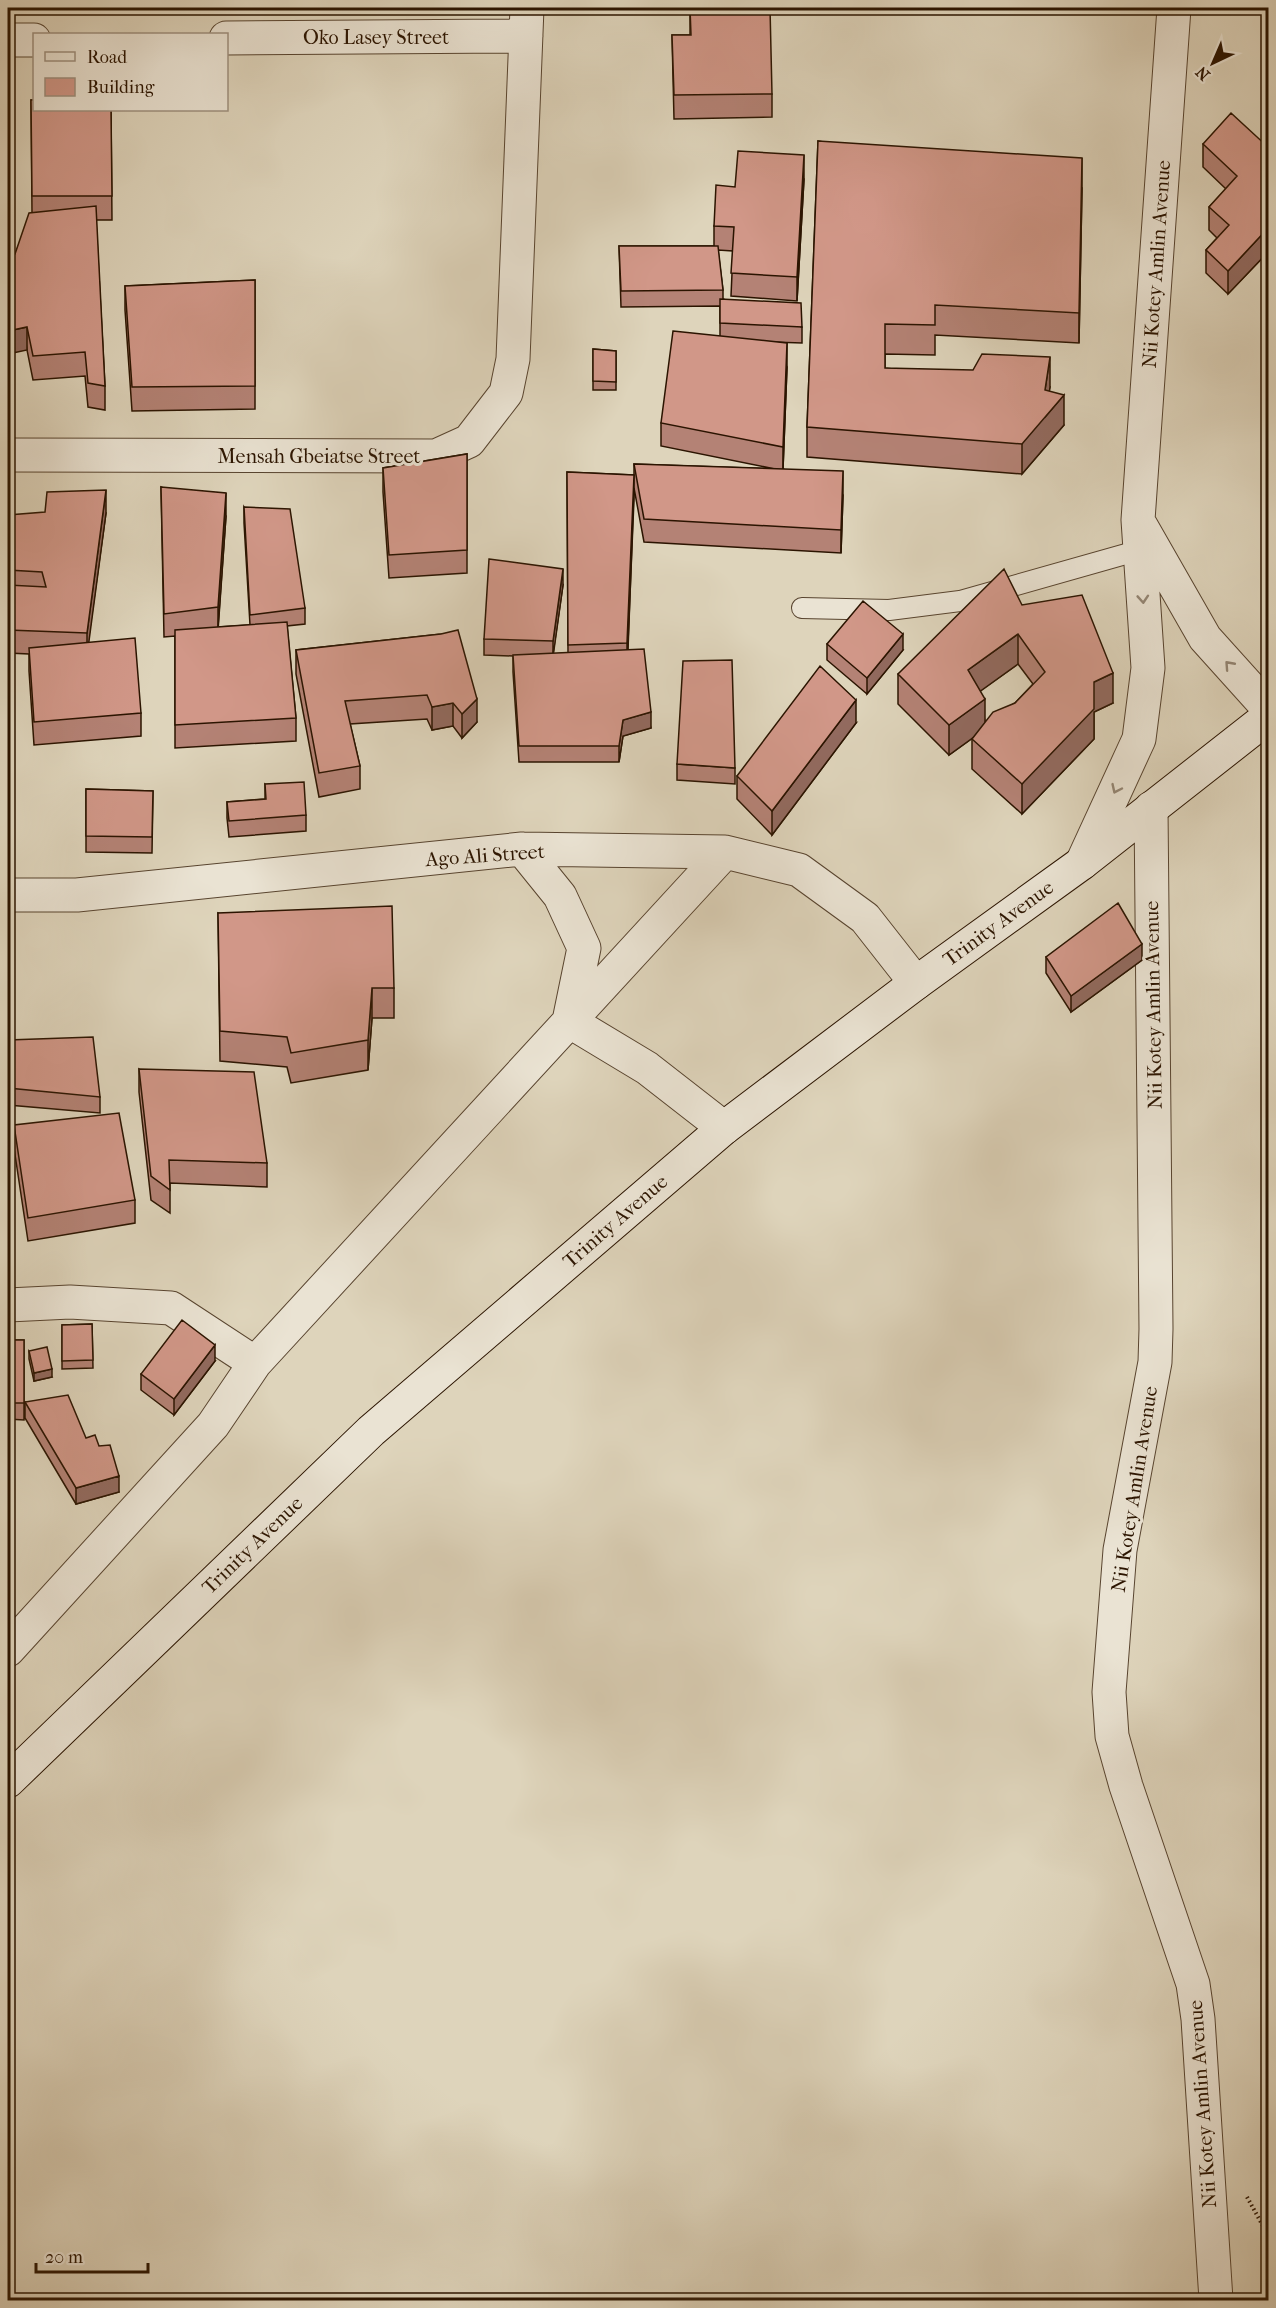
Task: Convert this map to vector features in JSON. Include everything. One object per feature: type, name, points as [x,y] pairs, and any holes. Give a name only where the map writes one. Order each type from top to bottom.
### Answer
[{"type":"street","name":"Nii Kotey Amlin Avenue","points":[[1082,863],[1139,739],[1148,668],[1139,535],[1174,8]]},
{"type":"street","name":"Oko Lasey Street","points":[[228,38],[527,22]]},
{"type":"street","name":"Mensah Gbeiatse Street","points":[[8,455],[436,456],[469,441],[506,393],[513,358],[527,22]]},
{"type":"street","points":[[8,40],[33,40]]},
{"type":"street","points":[[1139,535],[1205,638],[1269,708]]},
{"type":"street","name":"Trinity Avenue","points":[[8,1781],[371,1431],[724,1128],[916,983],[1082,863],[1269,717]]},
{"type":"street","name":"Nii Kotey Amlin Avenue","points":[[1151,808],[1155,1351],[1120,1550],[1108,1692],[1112,1736],[1126,1786],[1193,1984],[1198,2019],[1216,2301]]},
{"type":"street","points":[[522,849],[560,896],[584,948],[569,1021]]},
{"type":"street","name":"Ago Ali Street","points":[[8,895],[77,895],[522,849],[725,852],[800,870],[864,918],[916,983]]},
{"type":"street","points":[[8,1650],[213,1425],[255,1363],[725,852]]},
{"type":"street","points":[[569,1021],[647,1068],[724,1128]]},
{"type":"street","points":[[8,1305],[70,1302],[171,1308],[255,1363]]},
{"type":"lane","points":[[802,608],[889,610],[960,601],[1139,535]]},
{"type":"building","points":[[690,8],[770,8],[772,94],[674,95],[672,35],[691,35]]},
{"type":"building","points":[[31,100],[33,100],[33,111],[111,111],[112,196],[32,196]]},
{"type":"building","points":[[1231,113],[1269,148],[1269,227],[1228,271],[1206,250],[1229,225],[1209,207],[1237,176],[1203,144]]},
{"type":"building","points":[[818,141],[1082,158],[1079,313],[935,305],[935,325],[885,324],[885,368],[973,370],[982,354],[1050,357],[1045,390],[1064,395],[1022,444],[807,427]]},
{"type":"building","points":[[738,151],[804,155],[797,277],[731,273],[734,227],[714,226],[716,185],[735,187]]},
{"type":"building","points":[[96,206],[105,386],[88,383],[85,352],[33,356],[27,327],[8,331],[8,254],[15,254],[29,213]]},
{"type":"building","points":[[619,246],[718,246],[723,290],[621,291]]},
{"type":"building","points":[[255,280],[255,386],[132,387],[125,286]]},
{"type":"building","points":[[720,299],[801,303],[802,327],[720,323]]},
{"type":"building","points":[[673,331],[787,343],[783,447],[661,423]]},
{"type":"building","points":[[593,349],[616,351],[616,382],[593,381]]},
{"type":"building","points":[[467,454],[467,550],[389,555],[383,468]]},
{"type":"building","points":[[634,464],[843,471],[841,530],[644,519]]},
{"type":"building","points":[[567,472],[634,475],[627,643],[568,645]]},
{"type":"building","points":[[161,487],[226,493],[218,607],[164,614]]},
{"type":"building","points":[[106,490],[87,633],[8,630],[8,585],[46,587],[42,572],[8,570],[8,515],[45,512],[47,492]]},
{"type":"building","points":[[244,507],[290,509],[305,608],[250,615]]},
{"type":"building","points":[[489,559],[563,569],[553,641],[484,639]]},
{"type":"building","points":[[1004,569],[1022,605],[1082,595],[1113,673],[1094,682],[1094,709],[1022,784],[972,739],[993,712],[1015,703],[1045,672],[1018,634],[968,670],[985,699],[949,725],[898,674]]},
{"type":"building","points":[[863,601],[903,634],[867,678],[827,644]]},
{"type":"building","points":[[287,622],[296,718],[175,725],[175,630]]},
{"type":"building","points":[[458,630],[477,699],[462,714],[453,703],[432,707],[427,695],[345,701],[360,766],[319,773],[296,650],[441,634]]},
{"type":"building","points":[[135,638],[141,713],[34,722],[29,648]]},
{"type":"building","points":[[644,649],[651,712],[623,720],[619,746],[519,746],[513,655]]},
{"type":"building","points":[[732,660],[735,768],[677,764],[683,661]]},
{"type":"building","points":[[820,666],[856,700],[772,811],[737,776]]},
{"type":"building","points":[[304,782],[306,815],[229,821],[227,802],[266,799],[265,784]]},
{"type":"building","points":[[86,789],[153,791],[152,837],[86,836]]},
{"type":"building","points":[[1118,903],[1142,944],[1071,996],[1046,957]]},
{"type":"building","points":[[392,906],[394,988],[372,988],[368,1040],[291,1053],[287,1037],[220,1031],[218,913]]},
{"type":"building","points":[[93,1037],[100,1097],[8,1088],[8,1040]]},
{"type":"building","points":[[139,1069],[254,1072],[267,1163],[169,1160],[170,1190],[151,1176]]},
{"type":"building","points":[[119,1113],[135,1200],[28,1218],[14,1125]]},
{"type":"building","points":[[182,1320],[215,1345],[174,1399],[141,1374]]},
{"type":"building","points":[[92,1324],[93,1360],[62,1361],[62,1325]]},
{"type":"building","points":[[8,1340],[24,1340],[24,1403],[8,1403]]},
{"type":"building","points":[[47,1347],[52,1369],[34,1373],[29,1351]]},
{"type":"building","points":[[68,1395],[86,1438],[95,1435],[99,1446],[110,1445],[119,1476],[76,1488],[25,1402]]}]
